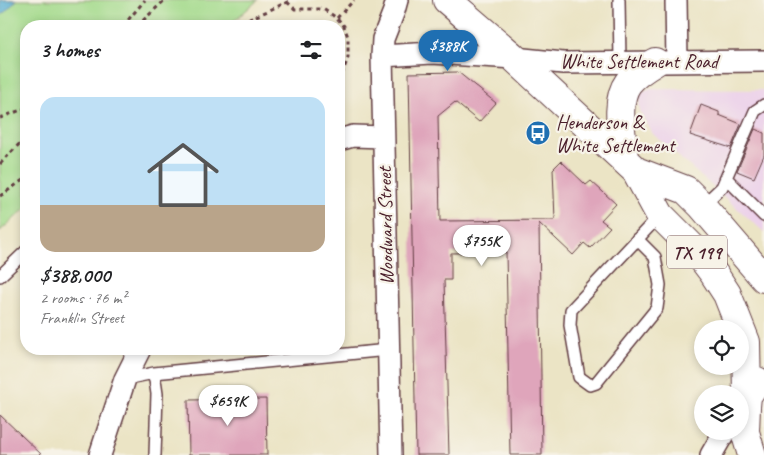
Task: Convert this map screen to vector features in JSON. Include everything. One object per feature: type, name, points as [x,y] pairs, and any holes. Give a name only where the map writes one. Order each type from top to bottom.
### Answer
[{"type":"main road","name":"TX 199","points":[[447,0],[514,58],[630,165],[660,215],[698,253],[727,294],[746,342],[745,385]]},
{"type":"main road","points":[[630,165],[620,104],[623,93],[635,75],[666,62]]},
{"type":"main road","name":"TX 199","points":[[630,165],[686,190],[761,269]]},
{"type":"main road","points":[[749,396],[764,372]]},
{"type":"main road","points":[[747,440],[752,455]]},
{"type":"street","name":"Woodward Street","points":[[391,455],[382,56],[383,39],[394,11],[396,0]]},
{"type":"street","points":[[666,62],[676,0]]},
{"type":"street","name":"White Settlement Road","points":[[382,56],[432,53],[563,63],[764,61]]},
{"type":"street","points":[[345,138],[354,136],[383,137]]},
{"type":"street","points":[[100,455],[125,379],[137,355]]},
{"type":"street","points":[[711,455],[720,440]]},
{"type":"lane","points":[[619,0],[620,62]]},
{"type":"lane","points":[[702,206],[722,187],[755,111],[764,105]]},
{"type":"lane","points":[[726,178],[764,216]]},
{"type":"lane","points":[[637,239],[655,258],[660,284],[657,308],[596,383],[590,384],[579,377],[570,325],[571,310],[637,239],[660,215]]},
{"type":"lane","points":[[0,276],[20,257]]},
{"type":"lane","points":[[345,354],[388,350]]},
{"type":"lane","points":[[125,379],[154,373],[337,355]]},
{"type":"lane","points":[[154,373],[157,394],[155,455]]},
{"type":"path","points":[[128,20],[145,0]]},
{"type":"path","points":[[143,20],[164,0]]},
{"type":"path","points":[[247,20],[292,0]]},
{"type":"path","points":[[287,2],[295,9],[324,9],[337,18],[354,0]]},
{"type":"path","points":[[345,29],[348,37],[348,58],[345,66]]},
{"type":"path","points":[[0,118],[20,110]]},
{"type":"path","points":[[0,164],[20,143]]},
{"type":"path","points":[[0,196],[20,182]]},
{"type":"shaded area","points":[[650,89],[764,90],[764,232],[653,134],[641,114],[639,106],[641,93]]},
{"type":"green space","points":[[0,0],[258,0],[235,20],[20,20],[20,213],[0,231]]},
{"type":"water","points":[[0,0],[17,0],[0,17]]},
{"type":"building","points":[[458,72],[496,103],[479,122],[455,102],[438,116],[440,221],[555,220],[553,169],[561,161],[586,185],[591,181],[616,204],[601,220],[610,227],[590,248],[584,243],[573,255],[539,223],[542,455],[510,455],[506,252],[451,253],[451,280],[444,280],[449,455],[416,455],[409,73]]},
{"type":"building","points":[[701,105],[741,124],[731,148],[690,135]]},
{"type":"building","points":[[755,129],[764,133],[764,155],[754,178],[737,171]]},
{"type":"building","points":[[266,399],[267,455],[189,455],[188,400]]},
{"type":"building","points":[[0,415],[42,455],[0,455]]},
{"type":"place","name":"Henderson & White Settlement","points":[[538,133]]}]
